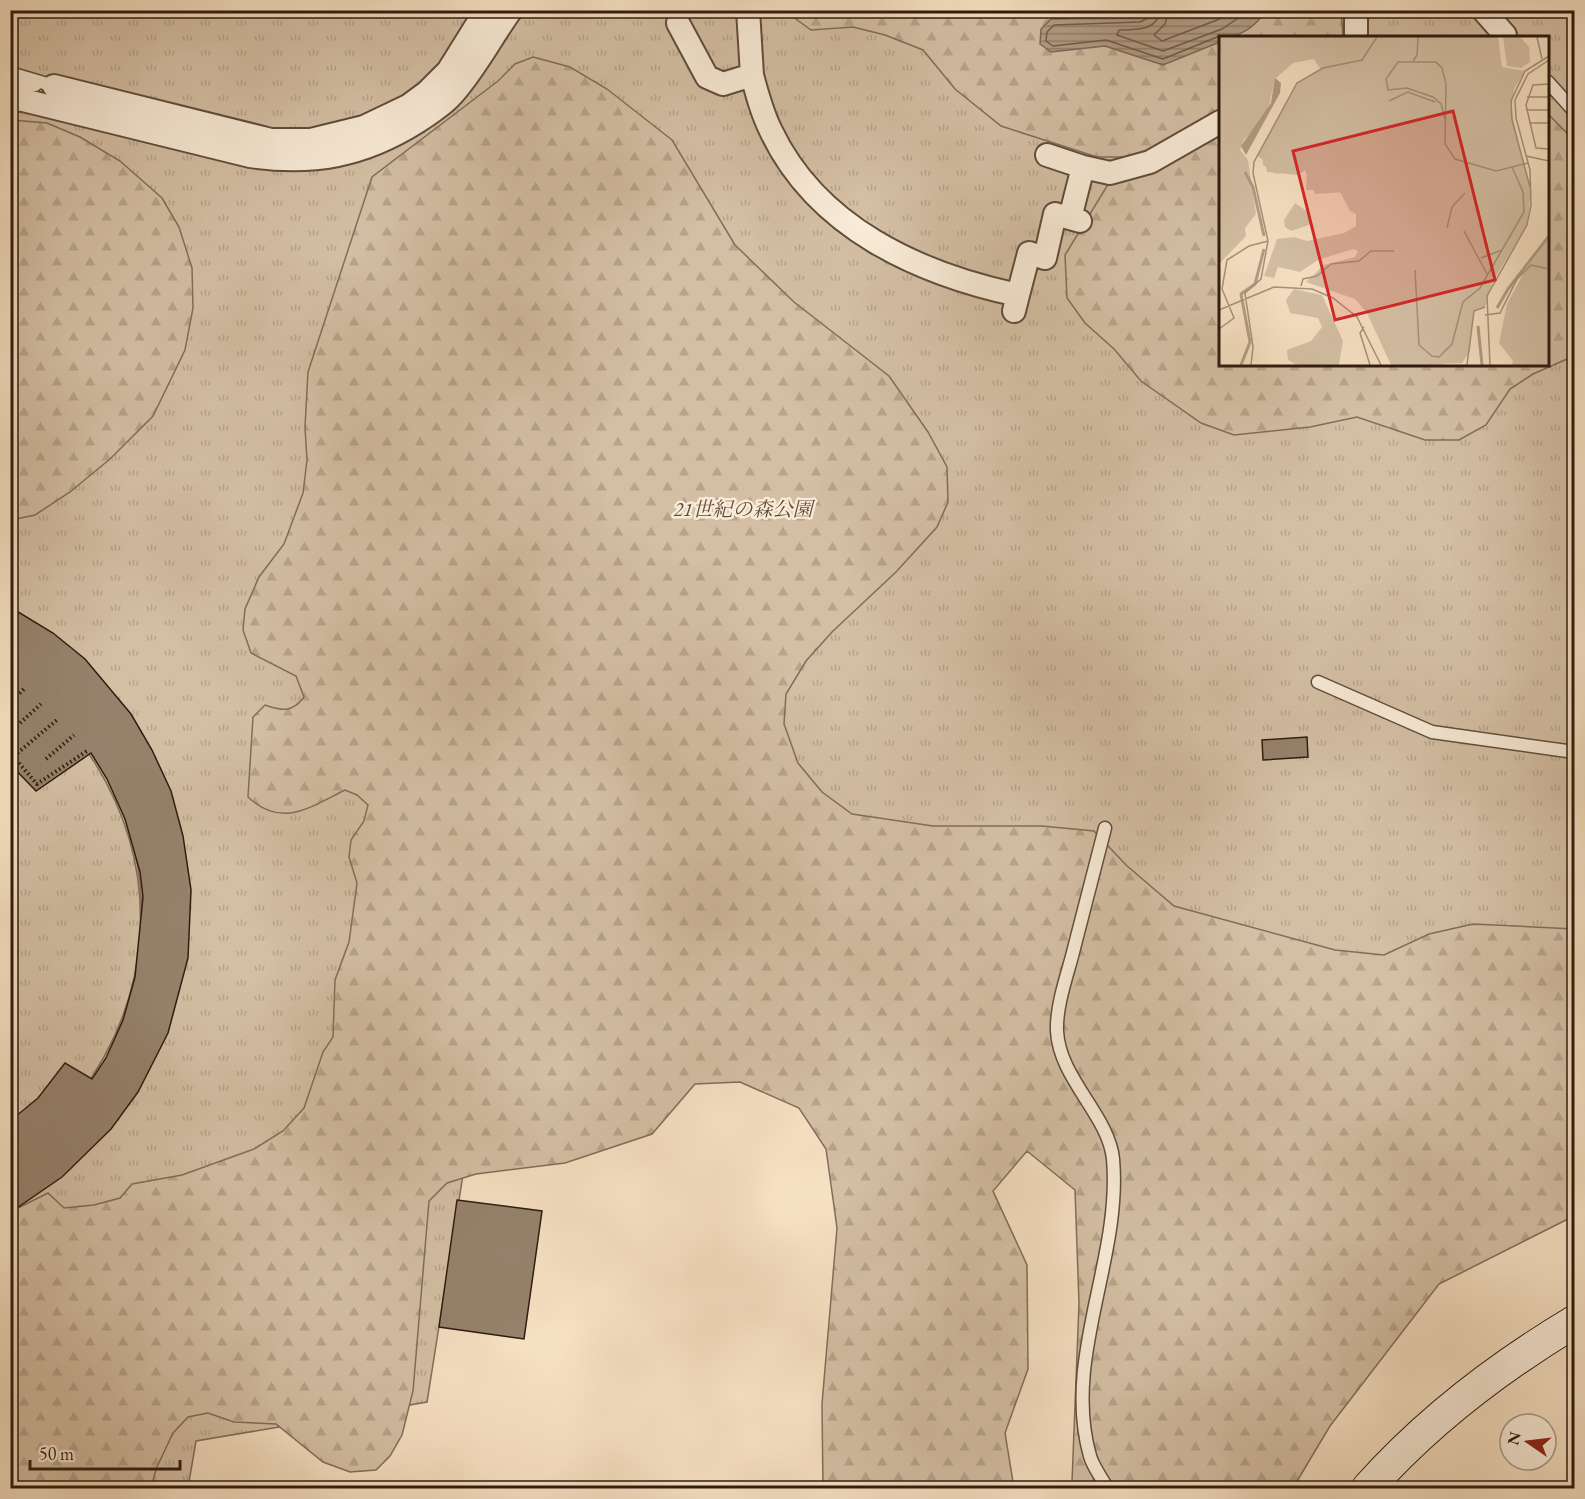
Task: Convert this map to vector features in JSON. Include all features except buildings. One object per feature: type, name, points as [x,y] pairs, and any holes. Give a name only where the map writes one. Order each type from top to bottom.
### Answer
[{"type":"street","points":[[54,86],[272,140],[311,140],[364,127],[408,106],[428,93],[448,71],[486,10]]},
{"type":"street","points":[[10,99],[23,100],[250,156],[277,160],[325,158],[358,152],[385,141],[441,106],[476,65],[511,10]]},
{"type":"street","points":[[748,10],[752,75],[762,110],[785,156],[809,187],[843,221],[905,260],[1016,303],[1029,253],[1045,258],[1055,214],[1075,220],[1083,167]]},
{"type":"street","points":[[1356,10],[1356,36]]},
{"type":"street","points":[[1483,10],[1506,36]]},
{"type":"street","points":[[678,22],[707,77],[723,84],[752,75]]},
{"type":"street","points":[[1047,155],[1110,173],[1150,162],[1219,123]]},
{"type":"street","points":[[1368,1488],[1386,1468],[1492,1376],[1575,1322]]},
{"type":"lane","points":[[10,73],[54,86]]},
{"type":"lane","points":[[1549,83],[1575,111]]},
{"type":"lane","points":[[10,84],[54,86]]},
{"type":"lane","points":[[1318,682],[1432,732],[1575,752]]},
{"type":"lane","points":[[1105,828],[1064,988],[1057,1031],[1067,1068],[1100,1124],[1113,1157],[1113,1204],[1085,1366],[1082,1415],[1091,1458],[1107,1488]]},
{"type":"path","points":[[10,704],[24,689]]},
{"type":"path","points":[[10,732],[41,704]]},
{"type":"path","points":[[58,719],[12,755],[37,784],[87,751]]},
{"type":"path","points":[[46,759],[74,735]]},
{"type":"green space","points":[[1341,10],[1343,36],[1219,36],[1219,118],[1162,148],[1125,157],[1097,157],[1001,126],[955,89],[923,50],[885,35],[853,27],[811,30],[785,11]]},
{"type":"green space","name":"21世紀の森公園","points":[[10,11],[1574,11],[1574,1029],[509,971],[472,1118],[427,1402],[196,1441],[188,1488],[11,1488]]},
{"type":"green space","points":[[533,57],[570,67],[607,89],[672,140],[735,245],[794,302],[889,376],[928,432],[947,467],[948,502],[937,527],[896,572],[832,632],[806,661],[786,694],[784,724],[798,763],[822,792],[852,814],[933,826],[1042,826],[1094,831],[1126,865],[1174,906],[1335,950],[1384,955],[1429,934],[1473,924],[1574,929],[1574,1216],[1439,1284],[1330,1426],[1293,1488],[1076,1488],[1072,1482],[1079,1303],[1075,1190],[1027,1151],[993,1191],[1027,1265],[1028,1369],[1005,1433],[1014,1488],[823,1488],[822,1404],[837,1228],[826,1149],[799,1108],[740,1082],[695,1084],[652,1134],[565,1163],[476,1174],[447,1183],[429,1201],[413,1391],[402,1435],[390,1456],[376,1470],[350,1472],[323,1462],[276,1424],[234,1422],[208,1413],[188,1417],[173,1433],[156,1469],[151,1488],[11,1488],[10,1212],[48,1193],[64,1208],[94,1205],[120,1198],[132,1184],[182,1175],[254,1149],[283,1131],[304,1108],[323,1052],[333,1037],[335,980],[349,942],[357,883],[349,857],[351,840],[364,821],[368,805],[357,795],[345,790],[308,808],[284,813],[260,807],[248,797],[253,717],[265,705],[277,709],[291,708],[304,697],[296,676],[251,653],[243,630],[245,609],[259,577],[284,544],[303,493],[307,460],[305,427],[308,372],[372,177],[498,81],[515,64]]},
{"type":"green space","points":[[1549,115],[1574,140],[1574,356],[1533,374],[1510,389],[1486,425],[1459,440],[1425,440],[1357,417],[1310,427],[1234,435],[1201,423],[1141,381],[1114,349],[1085,323],[1067,298],[1065,255],[1110,181],[1219,130],[1219,366],[1549,366]]},
{"type":"green space","points":[[11,120],[47,123],[80,137],[120,161],[162,198],[179,227],[192,268],[193,308],[185,350],[153,416],[110,459],[70,492],[35,515],[11,520]]},
{"type":"green space","points":[[11,676],[55,711],[90,752],[117,797],[134,847],[141,899],[140,952],[128,1005],[107,1057],[88,1086],[65,1113],[39,1137],[11,1158],[46,1130],[67,1109],[103,1059],[122,1018],[134,976],[140,934],[139,890],[131,847],[117,805],[95,763],[80,742],[51,711],[23,689]]},
{"type":"water","points":[[1152,10],[1265,11],[1252,26],[1240,33],[1234,36],[1219,36],[1219,42],[1163,65],[1105,46],[1051,52],[1040,44],[1041,29],[1051,19],[1139,16]]}]
